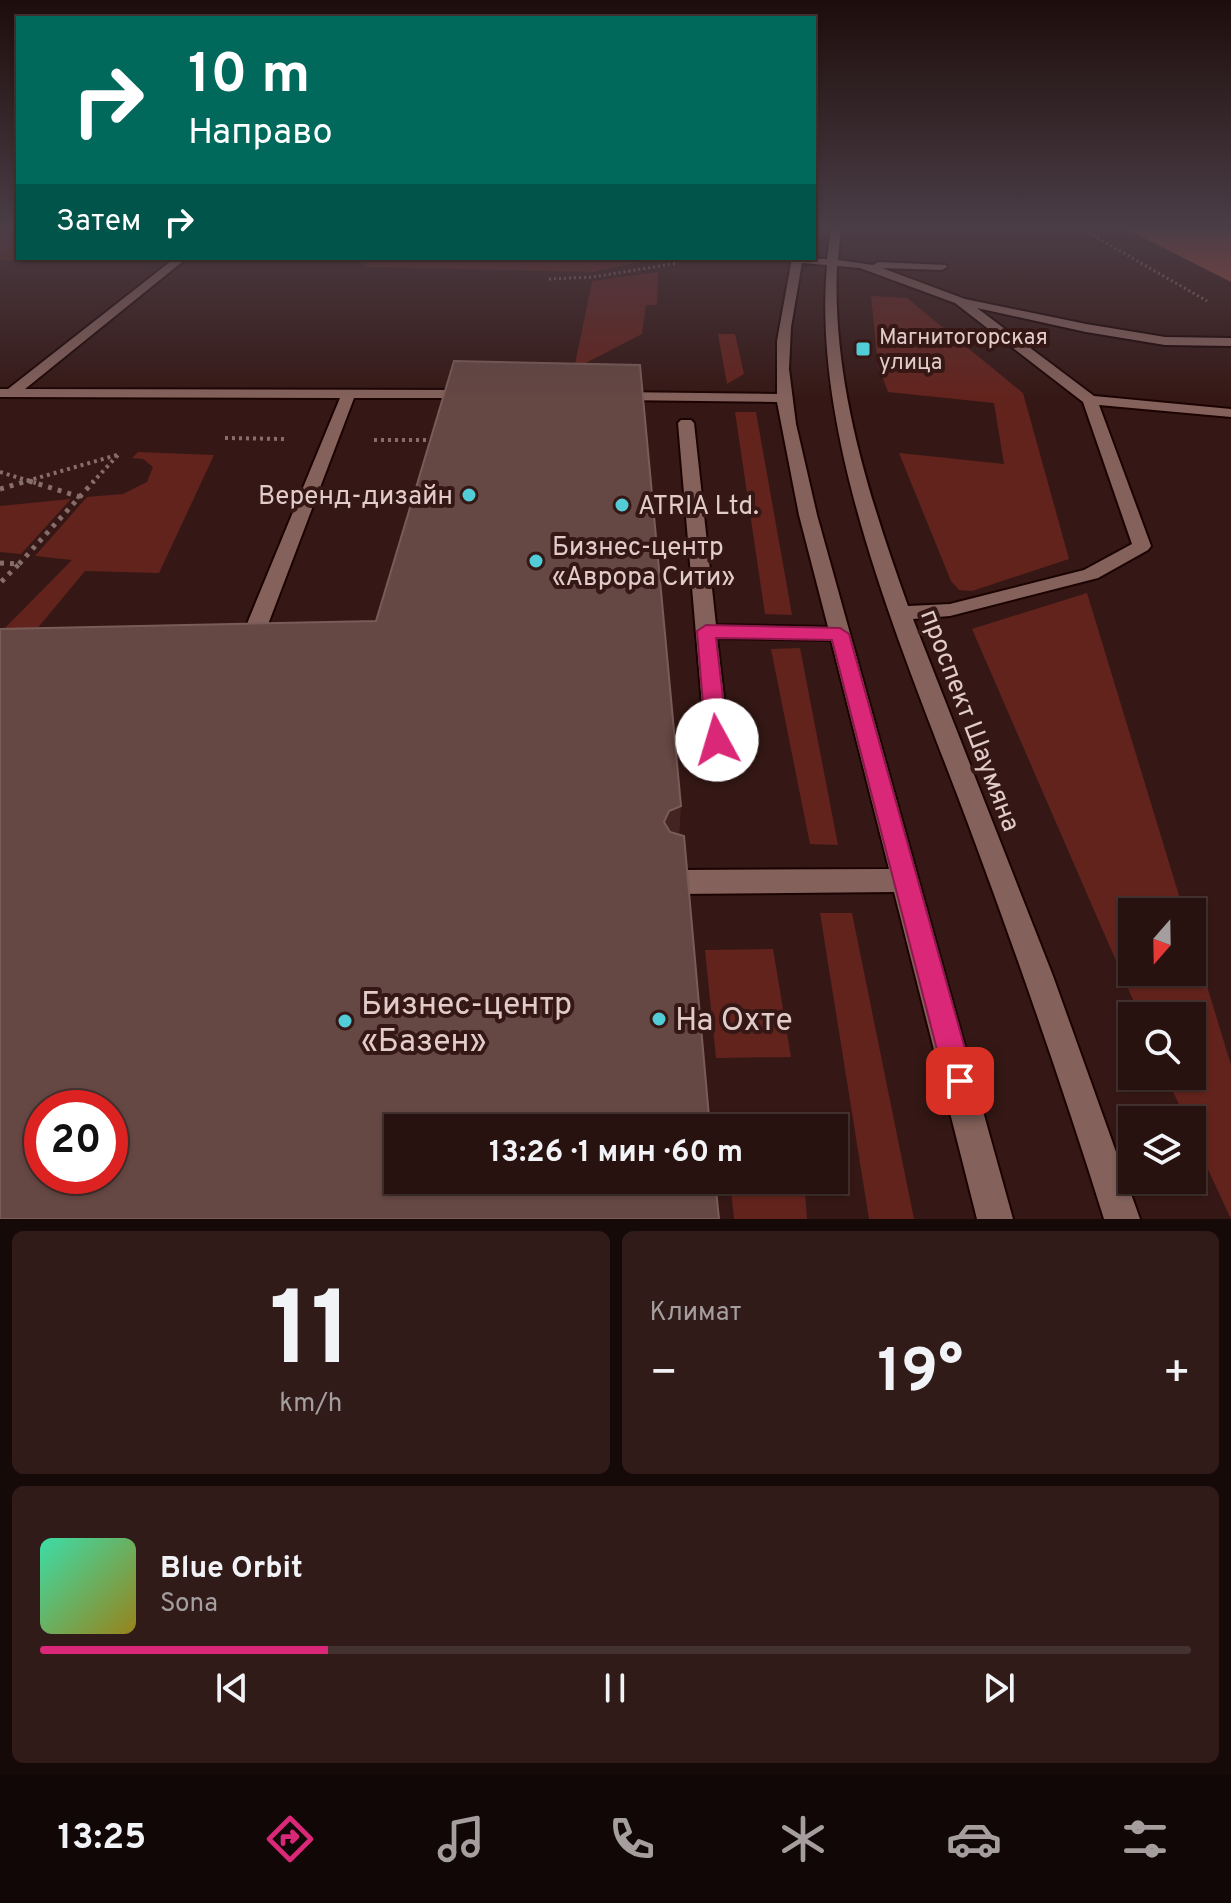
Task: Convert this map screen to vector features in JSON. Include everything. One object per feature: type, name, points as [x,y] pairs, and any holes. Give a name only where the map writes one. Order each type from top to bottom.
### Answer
[{"type":"street","points":[[5,393],[147,285]]},
{"type":"street","points":[[793,285],[783,342],[784,398],[808,515],[995,1219]]},
{"type":"street","name":"проспект Шаумяна","points":[[832,285],[831,347],[837,392],[859,486],[899,613],[1042,982],[1122,1219]]},
{"type":"street","points":[[917,285],[959,300],[1086,328],[1165,341],[1231,342]]},
{"type":"street","points":[[959,300],[1090,400],[1231,413]]},
{"type":"street","points":[[5,393],[494,394]]},
{"type":"street","points":[[248,648],[349,393]]},
{"type":"street","points":[[601,395],[784,398]]},
{"type":"street","points":[[899,613],[950,610],[1091,574],[1142,546],[1090,400]]},
{"type":"street","points":[[686,423],[717,740]]},
{"type":"street","points":[[706,631],[840,634]]},
{"type":"street","points":[[678,882],[907,880]]},
{"type":"path","points":[[1178,285],[1218,308]]},
{"type":"path","points":[[0,489],[118,455],[0,583]]},
{"type":"path","points":[[0,472],[80,497]]},
{"type":"path","points":[[0,563],[19,564]]},
{"type":"shaded area","points":[[591,285],[658,285],[657,305],[646,305],[642,334],[574,369]]},
{"type":"shaded area","points":[[871,296],[907,298],[1023,393],[1069,559],[972,591],[959,590],[951,581],[899,453],[1004,464],[994,403],[888,392],[878,366]]},
{"type":"shaded area","points":[[718,334],[735,334],[744,374],[727,384]]},
{"type":"shaded area","points":[[735,412],[756,412],[792,615],[765,614]]},
{"type":"shaded area","points":[[138,452],[214,455],[159,573],[85,571],[31,636],[0,633],[72,560],[35,556],[87,497],[123,494],[147,482],[153,467],[143,459],[132,458]]},
{"type":"shaded area","points":[[71,499],[21,554],[0,552],[0,506]]},
{"type":"shaded area","points":[[1087,593],[1180,898],[1118,898],[1118,965],[972,629]]},
{"type":"shaded area","points":[[800,648],[838,845],[810,844],[771,649]]},
{"type":"shaded area","points":[[820,913],[852,913],[914,1219],[869,1219]]},
{"type":"shaded area","points":[[773,949],[791,1057],[716,1058],[705,950]]},
{"type":"shaded area","points":[[1206,983],[1231,1065],[1231,1219],[1206,1165],[1206,1106],[1180,1106],[1172,1090],[1206,1090],[1206,1002],[1134,1002],[1127,986],[1206,986]]},
{"type":"shaded area","points":[[731,1194],[805,1194],[807,1219],[734,1219]]},
{"type":"building","points":[[454,361],[640,365],[681,806],[669,811],[664,822],[670,832],[684,836],[709,1114],[384,1114],[384,1194],[716,1194],[719,1219],[0,1219],[0,629],[376,621]]},
{"type":"place","name":"Магнитогорская улица","points":[[863,349]]},
{"type":"place","name":"Веренд-дизайн","points":[[469,495]]},
{"type":"place","name":"ATRIA Ltd.","points":[[622,505]]},
{"type":"place","name":"Бизнес-центр «Аврора Сити»","points":[[536,561]]},
{"type":"place","name":"На Охте","points":[[659,1019]]},
{"type":"place","name":"Бизнес-центр «Базен»","points":[[345,1021]]},
{"type":"route","points":[[717,740],[706,631],[840,634],[960,1081]]}]
